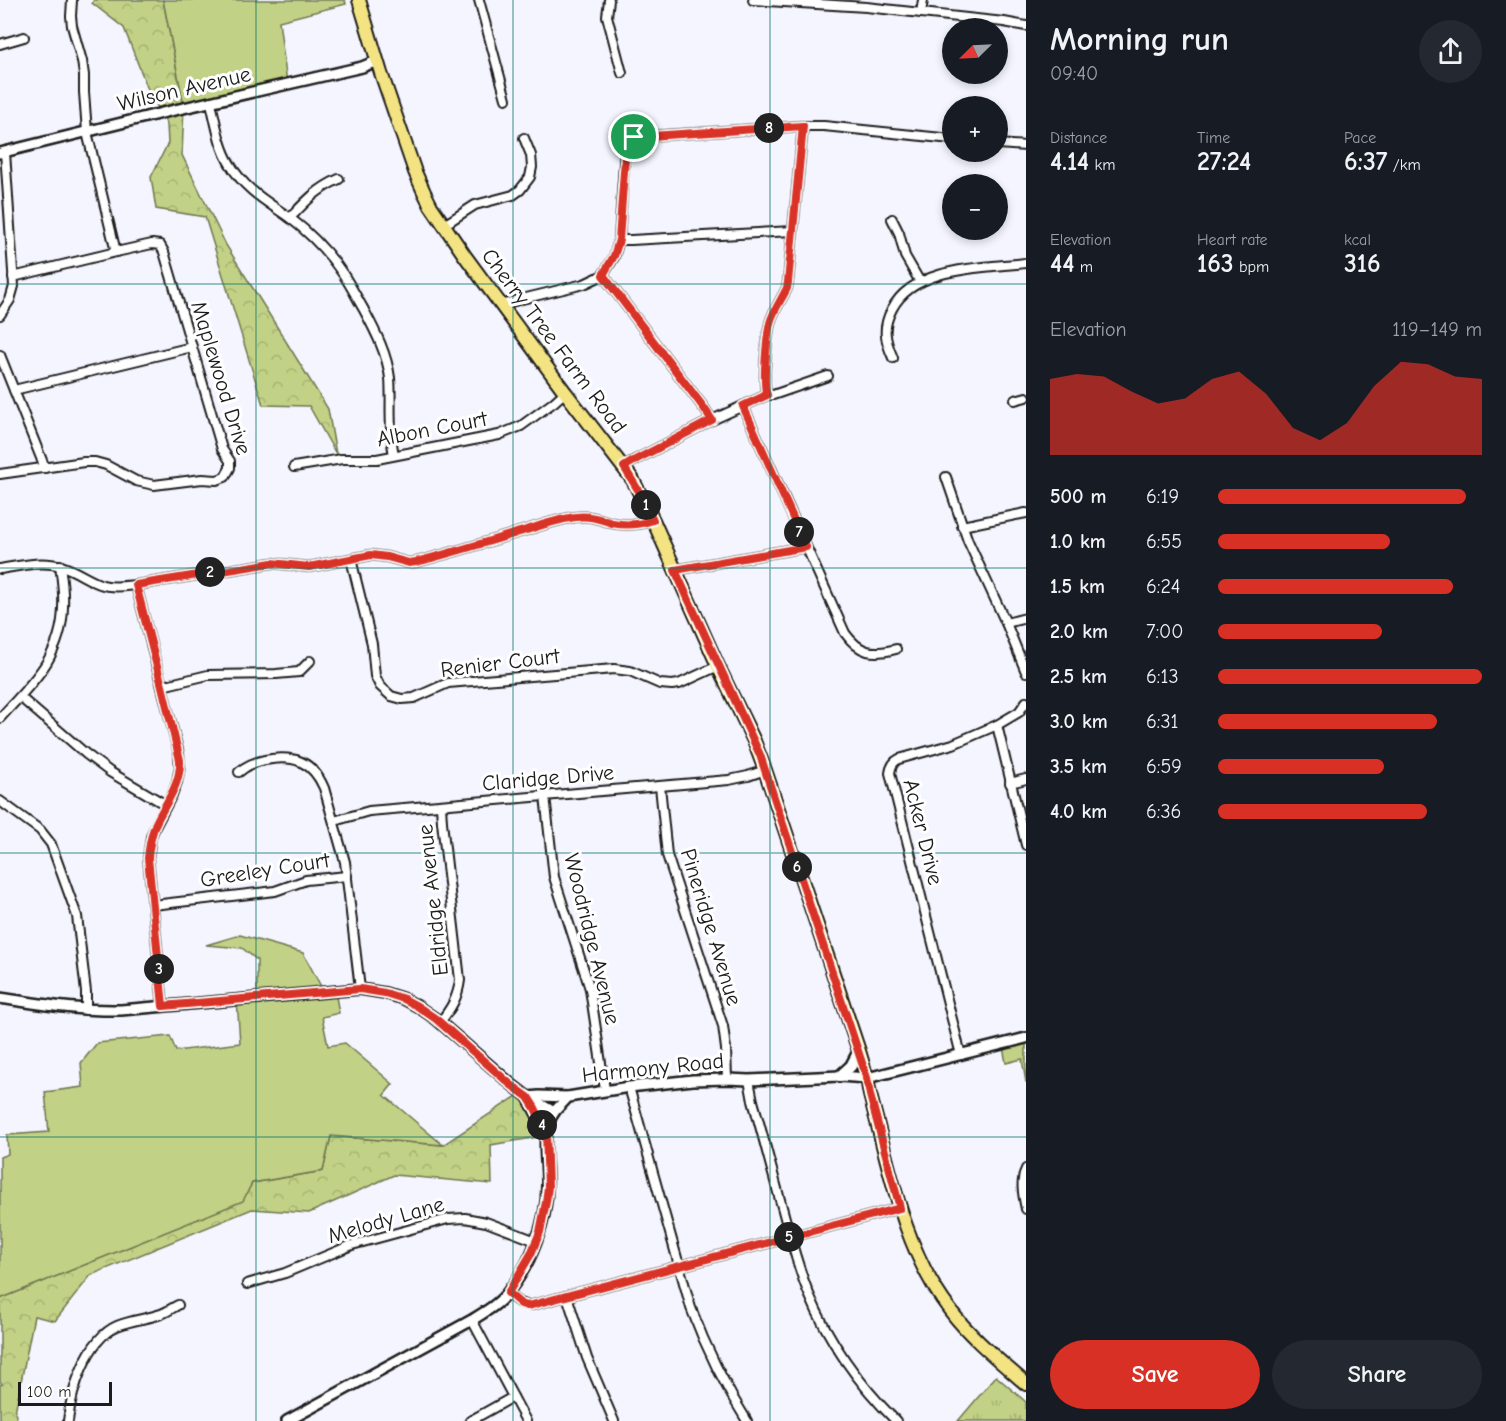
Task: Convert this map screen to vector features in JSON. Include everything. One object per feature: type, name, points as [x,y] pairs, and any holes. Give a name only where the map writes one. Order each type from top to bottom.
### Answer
[{"type":"main road","name":"Cherry Tree Farm Road","points":[[359,0],[415,172],[431,206],[565,392],[624,467],[643,498],[754,741],[859,1051],[900,1208],[922,1265],[949,1309],[972,1335],[1026,1384]]},
{"type":"main road","points":[[840,1076],[852,1065],[859,1051]]},
{"type":"street","points":[[72,0],[72,26],[84,75],[87,132],[116,252]]},
{"type":"street","points":[[479,0],[506,99]]},
{"type":"street","points":[[609,0],[607,16],[622,73]]},
{"type":"street","points":[[753,0],[866,7],[1026,26]]},
{"type":"street","points":[[921,13],[923,0]]},
{"type":"street","points":[[0,44],[24,37]]},
{"type":"street","name":"Wilson Avenue","points":[[2,153],[362,67],[377,61]]},
{"type":"street","points":[[211,103],[223,150],[238,176],[253,193],[290,218],[318,243],[339,268],[377,335],[389,375],[390,433],[394,455]]},
{"type":"street","points":[[767,395],[764,389],[764,379],[770,322],[787,288],[803,126]]},
{"type":"street","points":[[501,305],[584,284],[603,275],[614,256],[619,240],[625,148],[631,138],[803,126],[824,126],[942,138]]},
{"type":"street","points":[[444,225],[475,205],[513,195],[520,190],[530,177],[532,167],[531,155],[524,138]]},
{"type":"street","points":[[1008,145],[1026,146]]},
{"type":"street","points":[[0,315],[12,295],[14,277],[2,153]]},
{"type":"street","points":[[290,218],[317,191],[339,179]]},
{"type":"street","points":[[892,219],[899,233],[905,256],[920,282]]},
{"type":"street","points":[[619,240],[793,231]]},
{"type":"street","name":"Maplewood Drive","points":[[0,474],[84,462],[99,463],[112,467],[136,481],[154,485],[201,479],[218,480],[229,472],[230,461],[222,449],[161,246],[152,244],[14,277]]},
{"type":"street","points":[[893,358],[887,343],[887,321],[897,302],[920,282],[947,272],[1026,263]]},
{"type":"street","points":[[603,275],[712,420]]},
{"type":"street","points":[[14,390],[192,346]]},
{"type":"street","points":[[0,355],[45,468]]},
{"type":"street","points":[[624,467],[712,420],[767,395],[774,395],[828,376]]},
{"type":"street","name":"Albon Court","points":[[294,467],[331,460],[373,459],[510,432],[565,392]]},
{"type":"street","points":[[1015,400],[1026,397]]},
{"type":"street","points":[[743,406],[834,611],[850,640],[860,649],[872,653],[880,654],[896,649]]},
{"type":"street","points":[[946,477],[968,541],[1026,672]]},
{"type":"street","points":[[962,526],[1026,513]]},
{"type":"street","points":[[0,568],[44,563],[60,565],[102,585],[136,585],[272,563],[309,567],[371,555],[409,563],[416,562],[580,516],[591,516],[630,525],[653,520]]},
{"type":"street","points":[[675,570],[806,547]]},
{"type":"street","name":"Renier Court","points":[[351,559],[372,644],[375,676],[385,692],[397,698],[406,700],[414,698],[448,683],[614,669],[630,671],[660,684],[672,685],[718,666]]},
{"type":"street","points":[[0,718],[47,664],[59,638],[64,603],[60,565]]},
{"type":"street","points":[[136,585],[179,754],[180,767],[177,782],[154,827],[149,848],[163,1006]]},
{"type":"street","points":[[1006,623],[1026,618]]},
{"type":"street","points":[[162,686],[208,675],[299,672],[310,661]]},
{"type":"street","points":[[20,697],[110,772],[166,805]]},
{"type":"street","name":"Acker Drive","points":[[961,1055],[890,773],[892,764],[899,759],[953,744],[997,725],[1019,712],[1026,702]]},
{"type":"street","points":[[997,725],[1026,845]]},
{"type":"street","points":[[239,772],[248,765],[276,758],[290,758],[305,764],[320,779],[345,862],[360,989]]},
{"type":"street","name":"Claridge Drive","points":[[333,821],[369,811],[729,780],[765,770]]},
{"type":"street","points":[[1010,783],[1026,779]]},
{"type":"street","name":"Pineridge Avenue","points":[[660,786],[667,855],[723,1026],[727,1079]]},
{"type":"street","name":"Woodridge Avenue","points":[[545,796],[554,877],[590,989],[605,1090]]},
{"type":"street","points":[[0,813],[3,803],[40,830],[51,844],[77,916],[86,1010]]},
{"type":"street","name":"Eldridge Avenue","points":[[440,1022],[453,1006],[460,980],[441,805]]},
{"type":"street","name":"Greeley Court","points":[[153,905],[275,891],[306,880],[347,876]]},
{"type":"street","points":[[0,998],[86,1010],[121,1010],[360,989],[385,993],[404,999],[440,1022],[510,1084],[554,1112]]},
{"type":"street","name":"Harmony Road","points":[[287,1421],[472,1320],[508,1293],[524,1268],[543,1219],[548,1187],[546,1132],[554,1112],[568,1097],[605,1090],[693,1080],[840,1076],[867,1078],[1026,1038]]},
{"type":"street","points":[[749,1080],[798,1267],[809,1294],[827,1331],[850,1367],[896,1421]]},
{"type":"street","points":[[629,1087],[691,1308],[708,1350],[729,1392],[747,1421]]},
{"type":"street","points":[[528,1097],[568,1097]]},
{"type":"street","points":[[528,1097],[546,1132]]},
{"type":"street","points":[[1026,1169],[1023,1182],[1026,1209]]},
{"type":"street","points":[[508,1293],[527,1306],[900,1208]]},
{"type":"street","name":"Melody Lane","points":[[247,1284],[285,1273],[352,1245],[448,1219],[465,1218],[486,1222],[536,1241]]},
{"type":"street","points":[[567,1296],[599,1390],[614,1421]]},
{"type":"street","points":[[69,1421],[70,1403],[97,1340],[113,1328],[160,1314],[178,1305]]},
{"type":"street","points":[[472,1320],[526,1421]]},
{"type":"street","points":[[470,1421],[513,1397]]},
{"type":"green space","points":[[94,0],[163,0],[184,106],[182,155],[226,245],[328,409],[336,454],[309,406],[263,405],[205,217],[156,209],[151,177],[168,143],[167,125],[147,87],[124,28],[92,3]]},
{"type":"green space","points":[[163,0],[345,0],[346,4],[279,21],[287,83],[184,106]]},
{"type":"green space","points":[[240,935],[303,953],[324,992],[335,991],[339,1013],[322,1017],[328,1046],[345,1043],[393,1084],[384,1095],[443,1145],[331,1136],[323,1171],[252,1183],[243,1201],[0,1299],[0,1157],[8,1154],[7,1135],[49,1132],[45,1092],[83,1087],[81,1063],[97,1043],[170,1036],[176,1051],[240,1043],[237,999],[257,997],[257,960],[242,948],[206,945]]},
{"type":"green space","points":[[1026,1041],[1026,1083],[1022,1059],[1006,1063],[1003,1047]]},
{"type":"green space","points":[[523,1092],[552,1111],[544,1136],[491,1145],[492,1184],[394,1175],[309,1213],[252,1209],[91,1275],[55,1321],[34,1316],[15,1412],[17,1421],[0,1421],[0,1385],[2,1384],[0,1381],[0,1299],[242,1201],[252,1183],[323,1171],[331,1136],[443,1145]]},
{"type":"green space","points":[[996,1376],[1026,1402],[1026,1421],[958,1421]]},
{"type":"route","points":[[803,126],[787,288],[770,322],[764,379],[764,389],[767,395],[743,406],[806,547],[675,570],[760,755],[867,1078],[900,1208],[527,1306],[508,1293],[524,1268],[540,1232],[548,1187],[546,1132],[528,1097],[436,1019],[404,999],[360,989],[163,1006],[148,858],[154,827],[177,782],[180,760],[136,585],[272,563],[309,567],[371,555],[402,562],[416,562],[580,516],[591,516],[630,525],[653,520],[624,467],[712,420],[603,275],[616,252],[619,240],[625,148],[628,141],[634,137],[803,126]]}]
